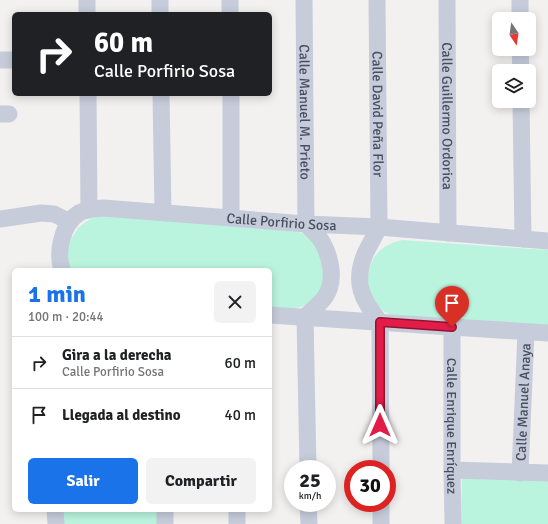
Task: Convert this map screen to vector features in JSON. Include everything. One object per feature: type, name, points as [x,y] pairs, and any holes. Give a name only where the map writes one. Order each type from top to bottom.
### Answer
[{"type":"street","points":[[87,0],[87,12]]},
{"type":"street","points":[[160,0],[160,12]]},
{"type":"street","points":[[230,0],[230,12]]},
{"type":"street","name":"Calle Manuel M. Prieto","points":[[304,0],[306,224]]},
{"type":"street","name":"Calle David Peña Flor","points":[[377,0],[379,227]]},
{"type":"street","name":"Calle Guillermo Ordorica","points":[[447,0],[448,233]]},
{"type":"street","points":[[520,0],[520,12]]},
{"type":"street","points":[[0,60],[12,60]]},
{"type":"street","points":[[62,268],[60,252],[63,235],[70,222],[78,214],[89,209],[88,96]]},
{"type":"street","points":[[161,96],[163,212]]},
{"type":"street","points":[[231,96],[231,218]]},
{"type":"street","points":[[521,108],[523,239]]},
{"type":"street","name":"Calle Porfirio Sosa","points":[[89,209],[103,208],[306,224],[379,227],[548,241]]},
{"type":"street","points":[[0,219],[41,213],[54,214],[70,222]]},
{"type":"street","points":[[306,224],[319,238],[329,255],[332,268],[330,284],[326,295],[305,317],[308,460]]},
{"type":"street","points":[[379,227],[365,254],[360,270],[360,288],[364,300],[380,322],[381,460]]},
{"type":"street","points":[[272,315],[526,332],[548,332]]},
{"type":"street","name":"Calle Enrique Enríquez","points":[[452,327],[452,524]]},
{"type":"street","name":"Calle Manuel Anaya","points":[[520,472],[526,332]]},
{"type":"street","points":[[452,470],[548,474]]},
{"type":"street","points":[[55,512],[56,524]]},
{"type":"street","points":[[165,512],[165,524]]},
{"type":"street","points":[[237,512],[237,524]]},
{"type":"street","points":[[308,512],[309,524]]},
{"type":"street","points":[[381,512],[381,524]]},
{"type":"green space","points":[[103,214],[299,232],[310,237],[319,245],[326,280],[312,301],[297,308],[281,309],[272,308],[272,268],[69,268],[67,252],[71,239],[79,227],[90,219]]},
{"type":"green space","points":[[402,240],[548,250],[548,328],[397,317],[390,315],[374,302],[370,294],[368,286],[369,269],[372,261],[383,248]]},
{"type":"green space","points":[[462,476],[548,477],[548,524],[461,524]]},
{"type":"green space","points":[[62,512],[163,512],[163,524],[62,524]]},
{"type":"route","points":[[380,425],[380,322],[452,327]]}]
